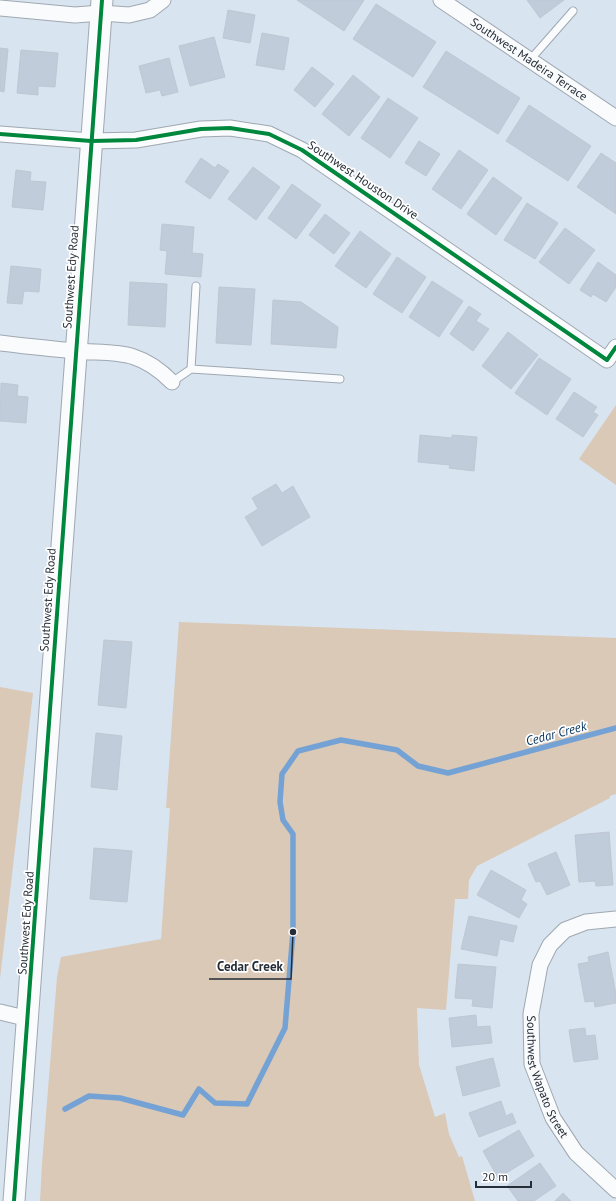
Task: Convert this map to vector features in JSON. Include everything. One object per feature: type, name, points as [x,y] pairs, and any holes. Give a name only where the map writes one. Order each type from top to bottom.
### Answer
[{"type":"main road","name":"Southwest Edy Road","points":[[14,1201],[29,1019],[101,6]]},
{"type":"street","points":[[0,8],[75,15],[101,6],[129,15],[150,10],[163,0]]},
{"type":"street","name":"Southwest Madeira Terrace","points":[[441,0],[616,118]]},
{"type":"street","name":"Southwest Houston Drive","points":[[0,134],[91,141],[136,140],[201,129],[230,128],[269,134],[302,150],[607,360],[616,347]]},
{"type":"street","points":[[0,343],[76,351],[113,353],[134,357],[162,371],[172,382]]},
{"type":"street","name":"Southwest Wapato Street","points":[[616,919],[586,922],[565,930],[550,945],[540,965],[531,1014],[532,1064],[553,1118],[576,1153],[616,1190]]},
{"type":"street","points":[[0,1012],[29,1019]]},
{"type":"lane","points":[[530,60],[573,11]]},
{"type":"lane","points":[[191,369],[196,286]]},
{"type":"lane","points":[[172,382],[191,369],[340,379]]},
{"type":"shaded area","points":[[616,405],[616,485],[579,459]]},
{"type":"shaded area","points":[[179,622],[616,638],[616,794],[477,866],[469,880],[468,899],[455,899],[446,1010],[417,1008],[419,1065],[435,1117],[445,1113],[449,1134],[459,1157],[462,1156],[475,1201],[40,1201],[57,977],[61,957],[161,939],[170,808],[166,808]]},
{"type":"shaded area","points":[[0,687],[33,693],[0,979]]},
{"type":"building","points":[[297,0],[364,0],[344,31]]},
{"type":"building","points":[[527,0],[564,0],[540,18]]},
{"type":"building","points":[[376,4],[436,42],[413,77],[353,39]]},
{"type":"building","points":[[228,10],[255,15],[250,43],[223,38]]},
{"type":"building","points":[[262,33],[289,38],[284,70],[256,65]]},
{"type":"building","points":[[214,37],[225,77],[190,86],[179,46]]},
{"type":"building","points":[[0,48],[8,49],[4,92],[0,91]]},
{"type":"building","points":[[21,50],[58,53],[55,87],[38,86],[38,95],[17,93]]},
{"type":"building","points":[[446,51],[520,98],[498,134],[423,87]]},
{"type":"building","points":[[169,58],[178,92],[162,96],[160,90],[146,93],[139,66]]},
{"type":"building","points":[[312,67],[334,84],[315,107],[294,90]]},
{"type":"building","points":[[353,75],[380,97],[349,136],[322,114]]},
{"type":"building","points":[[388,98],[418,118],[390,158],[361,138]]},
{"type":"building","points":[[529,105],[591,146],[568,181],[506,141]]},
{"type":"building","points":[[419,141],[440,154],[426,176],[405,163]]},
{"type":"building","points":[[459,150],[488,170],[461,209],[432,189]]},
{"type":"building","points":[[601,153],[616,163],[616,214],[577,187]]},
{"type":"building","points":[[201,158],[215,168],[218,164],[229,171],[210,199],[185,182]]},
{"type":"building","points":[[253,167],[280,187],[256,220],[228,199]]},
{"type":"building","points":[[16,170],[31,172],[30,181],[46,182],[43,210],[12,207]]},
{"type":"building","points":[[493,177],[522,198],[496,235],[467,214]]},
{"type":"building","points":[[292,184],[321,205],[296,239],[268,218]]},
{"type":"building","points":[[527,203],[558,223],[535,259],[504,240]]},
{"type":"building","points":[[325,214],[350,233],[334,254],[309,235]]},
{"type":"building","points":[[162,224],[194,227],[192,253],[203,254],[201,277],[165,274],[167,251],[160,250]]},
{"type":"building","points":[[565,228],[595,250],[569,284],[539,262]]},
{"type":"building","points":[[360,231],[391,254],[366,288],[335,266]]},
{"type":"building","points":[[397,257],[426,277],[402,313],[373,294]]},
{"type":"building","points":[[598,262],[616,275],[616,287],[606,302],[593,294],[591,297],[580,290]]},
{"type":"building","points":[[11,266],[41,269],[39,292],[24,291],[22,304],[7,303]]},
{"type":"building","points":[[432,281],[463,301],[439,337],[409,317]]},
{"type":"building","points":[[130,282],[167,284],[165,327],[128,325]]},
{"type":"building","points":[[219,287],[255,289],[251,345],[216,343]]},
{"type":"building","points":[[273,300],[301,302],[338,327],[336,348],[271,344]]},
{"type":"building","points":[[469,306],[481,314],[476,321],[489,329],[473,351],[450,334]]},
{"type":"building","points":[[508,332],[538,355],[511,389],[482,366]]},
{"type":"building","points":[[539,358],[571,379],[547,415],[515,393]]},
{"type":"building","points":[[1,383],[18,385],[17,396],[28,397],[26,423],[0,421]]},
{"type":"building","points":[[574,392],[597,407],[593,412],[598,415],[583,437],[556,419]]},
{"type":"building","points":[[420,435],[452,438],[452,435],[477,437],[474,471],[449,468],[450,465],[418,462]]},
{"type":"building","points":[[276,484],[282,493],[293,486],[310,517],[262,546],[245,517],[258,509],[252,498]]},
{"type":"building","points":[[104,640],[132,642],[126,708],[98,705]]},
{"type":"building","points":[[96,733],[122,736],[117,790],[91,787]]},
{"type":"building","points":[[609,832],[613,885],[596,886],[595,881],[579,882],[575,835]]},
{"type":"building","points":[[94,848],[132,851],[127,902],[90,899]]},
{"type":"building","points":[[556,852],[570,885],[547,895],[540,881],[536,882],[528,864]]},
{"type":"building","points":[[491,870],[526,890],[521,900],[527,904],[519,918],[477,895]]},
{"type":"building","points":[[469,916],[517,926],[513,942],[500,939],[497,956],[461,949]]},
{"type":"building","points":[[608,952],[616,994],[616,1003],[595,1007],[594,1001],[585,1002],[578,964],[589,962],[588,957]]},
{"type":"building","points":[[458,964],[496,967],[492,1008],[472,1006],[473,999],[455,998]]},
{"type":"building","points":[[476,1015],[477,1027],[490,1026],[492,1043],[452,1047],[449,1018]]},
{"type":"building","points":[[585,1028],[586,1036],[595,1035],[598,1059],[574,1062],[569,1030]]},
{"type":"building","points":[[493,1058],[500,1086],[463,1096],[456,1067]]},
{"type":"building","points":[[501,1101],[506,1116],[512,1113],[516,1123],[479,1137],[469,1113]]},
{"type":"building","points":[[519,1130],[534,1156],[498,1178],[483,1151]]},
{"type":"building","points":[[540,1163],[556,1186],[534,1201],[518,1201],[507,1186]]},
{"type":"building","points":[[563,1193],[571,1201],[555,1201]]},
{"type":"waterway","name":"Cedar Creek","points":[[65,1109],[89,1096],[120,1098],[183,1115],[199,1089],[215,1103],[247,1104],[285,1028],[293,932],[293,834],[283,820],[280,802],[282,774],[298,751],[341,740],[397,750],[418,766],[448,773],[616,728]]},
{"type":"cycle path","points":[[14,1201],[102,0]]},
{"type":"cycle path","points":[[0,134],[91,141],[136,140],[201,129],[230,128],[269,134],[302,150],[607,360],[616,347]]},
{"type":"place","name":"Cedar Creek","points":[[293,932]]}]
